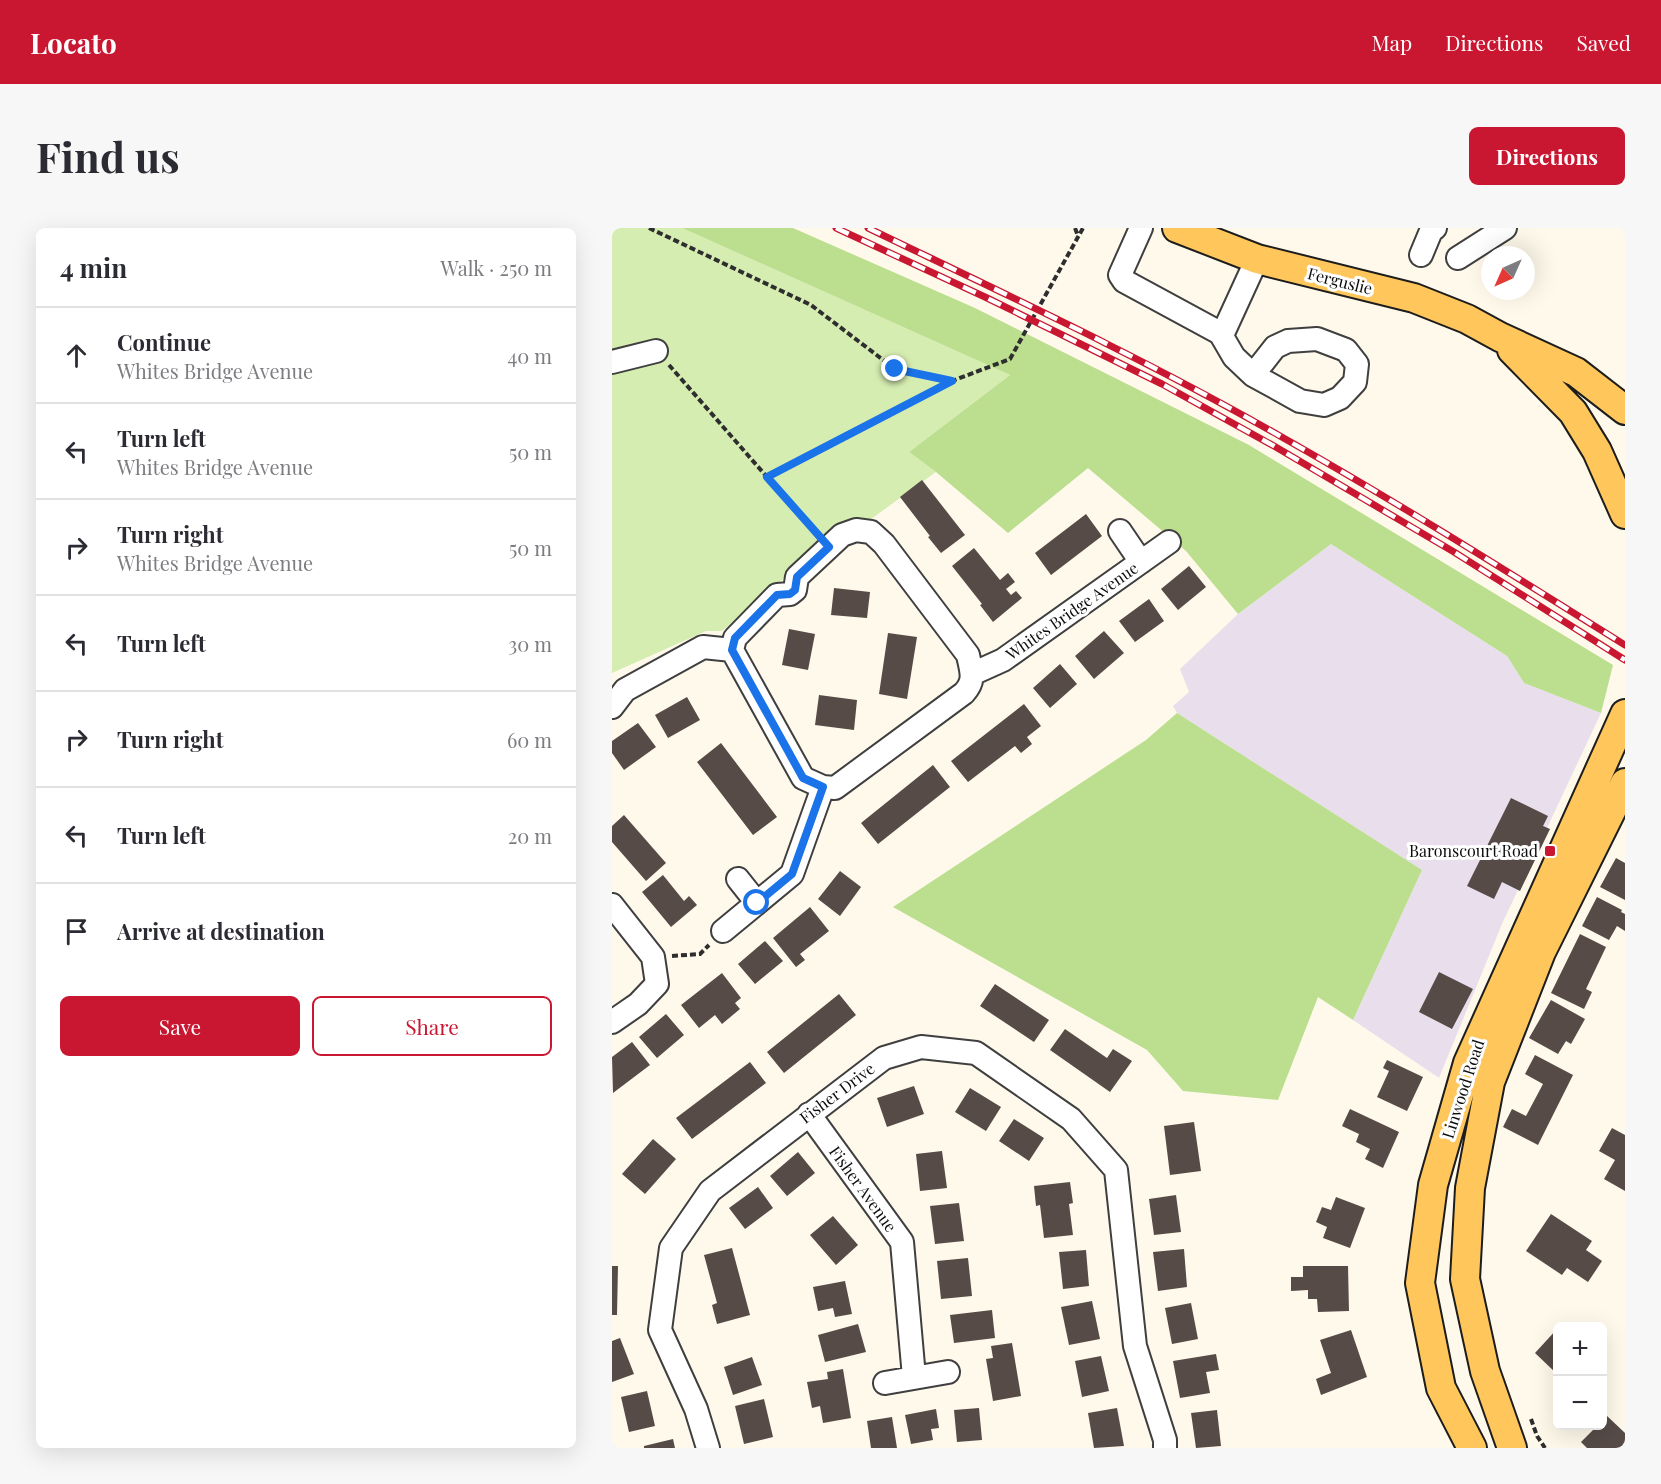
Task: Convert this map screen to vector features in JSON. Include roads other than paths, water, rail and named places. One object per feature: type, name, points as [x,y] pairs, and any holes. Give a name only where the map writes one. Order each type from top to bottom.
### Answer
[{"type":"main road","name":"Ferguslie","points":[[1182,229],[1257,259],[1414,298],[1467,319],[1500,338],[1576,372],[1625,410]]},
{"type":"main road","name":"Ferguslie","points":[[1500,338],[1573,412],[1597,451],[1625,514]]},
{"type":"main road","name":"Linwood Road","points":[[1472,1448],[1441,1388],[1420,1283],[1433,1185],[1468,1063],[1625,714]]},
{"type":"main road","name":"Linwood Road","points":[[1512,1448],[1485,1371],[1466,1279],[1470,1188],[1490,1082],[1541,952],[1624,786]]},
{"type":"street","points":[[1141,228],[1120,275],[1124,281],[1220,333],[1234,357],[1253,375]]},
{"type":"street","points":[[1458,258],[1505,228]]},
{"type":"street","points":[[1421,255],[1427,229]]},
{"type":"street","points":[[1220,333],[1224,331],[1257,259]]},
{"type":"street","points":[[612,362],[656,351]]},
{"type":"street","points":[[856,530],[871,532],[884,544],[968,655],[972,674],[971,686],[835,788],[823,787],[803,778],[732,650],[735,638],[757,614],[777,595],[790,594],[795,590],[797,577],[843,535],[856,530]]},
{"type":"street","points":[[1120,531],[1141,562]]},
{"type":"street","name":"Whites Bridge Avenue","points":[[972,674],[1003,660],[1169,542]]},
{"type":"street","points":[[612,707],[625,690],[703,647],[732,650]]},
{"type":"street","points":[[1599,770],[1624,786]]},
{"type":"street","points":[[723,931],[792,874],[823,787]]},
{"type":"street","points":[[738,879],[757,903]]},
{"type":"street","points":[[612,905],[653,957],[657,984],[638,1004],[612,1022]]},
{"type":"street","name":"Fisher Drive","points":[[708,1448],[696,1409],[660,1330],[671,1248],[710,1191],[884,1058],[921,1047],[975,1053],[1071,1119],[1116,1170],[1135,1346],[1165,1440],[1165,1448]]},
{"type":"street","name":"Fisher Avenue","points":[[809,1114],[902,1242],[914,1377]]},
{"type":"street","points":[[885,1383],[948,1372]]},
{"type":"railway","points":[[836,228],[985,297],[1162,384],[1274,446],[1454,552],[1625,660]]},
{"type":"railway","points":[[868,228],[1076,329],[1230,408],[1411,512],[1625,645]]},
{"type":"place","name":"Baronscourt Road","points":[[1550,851]]}]
